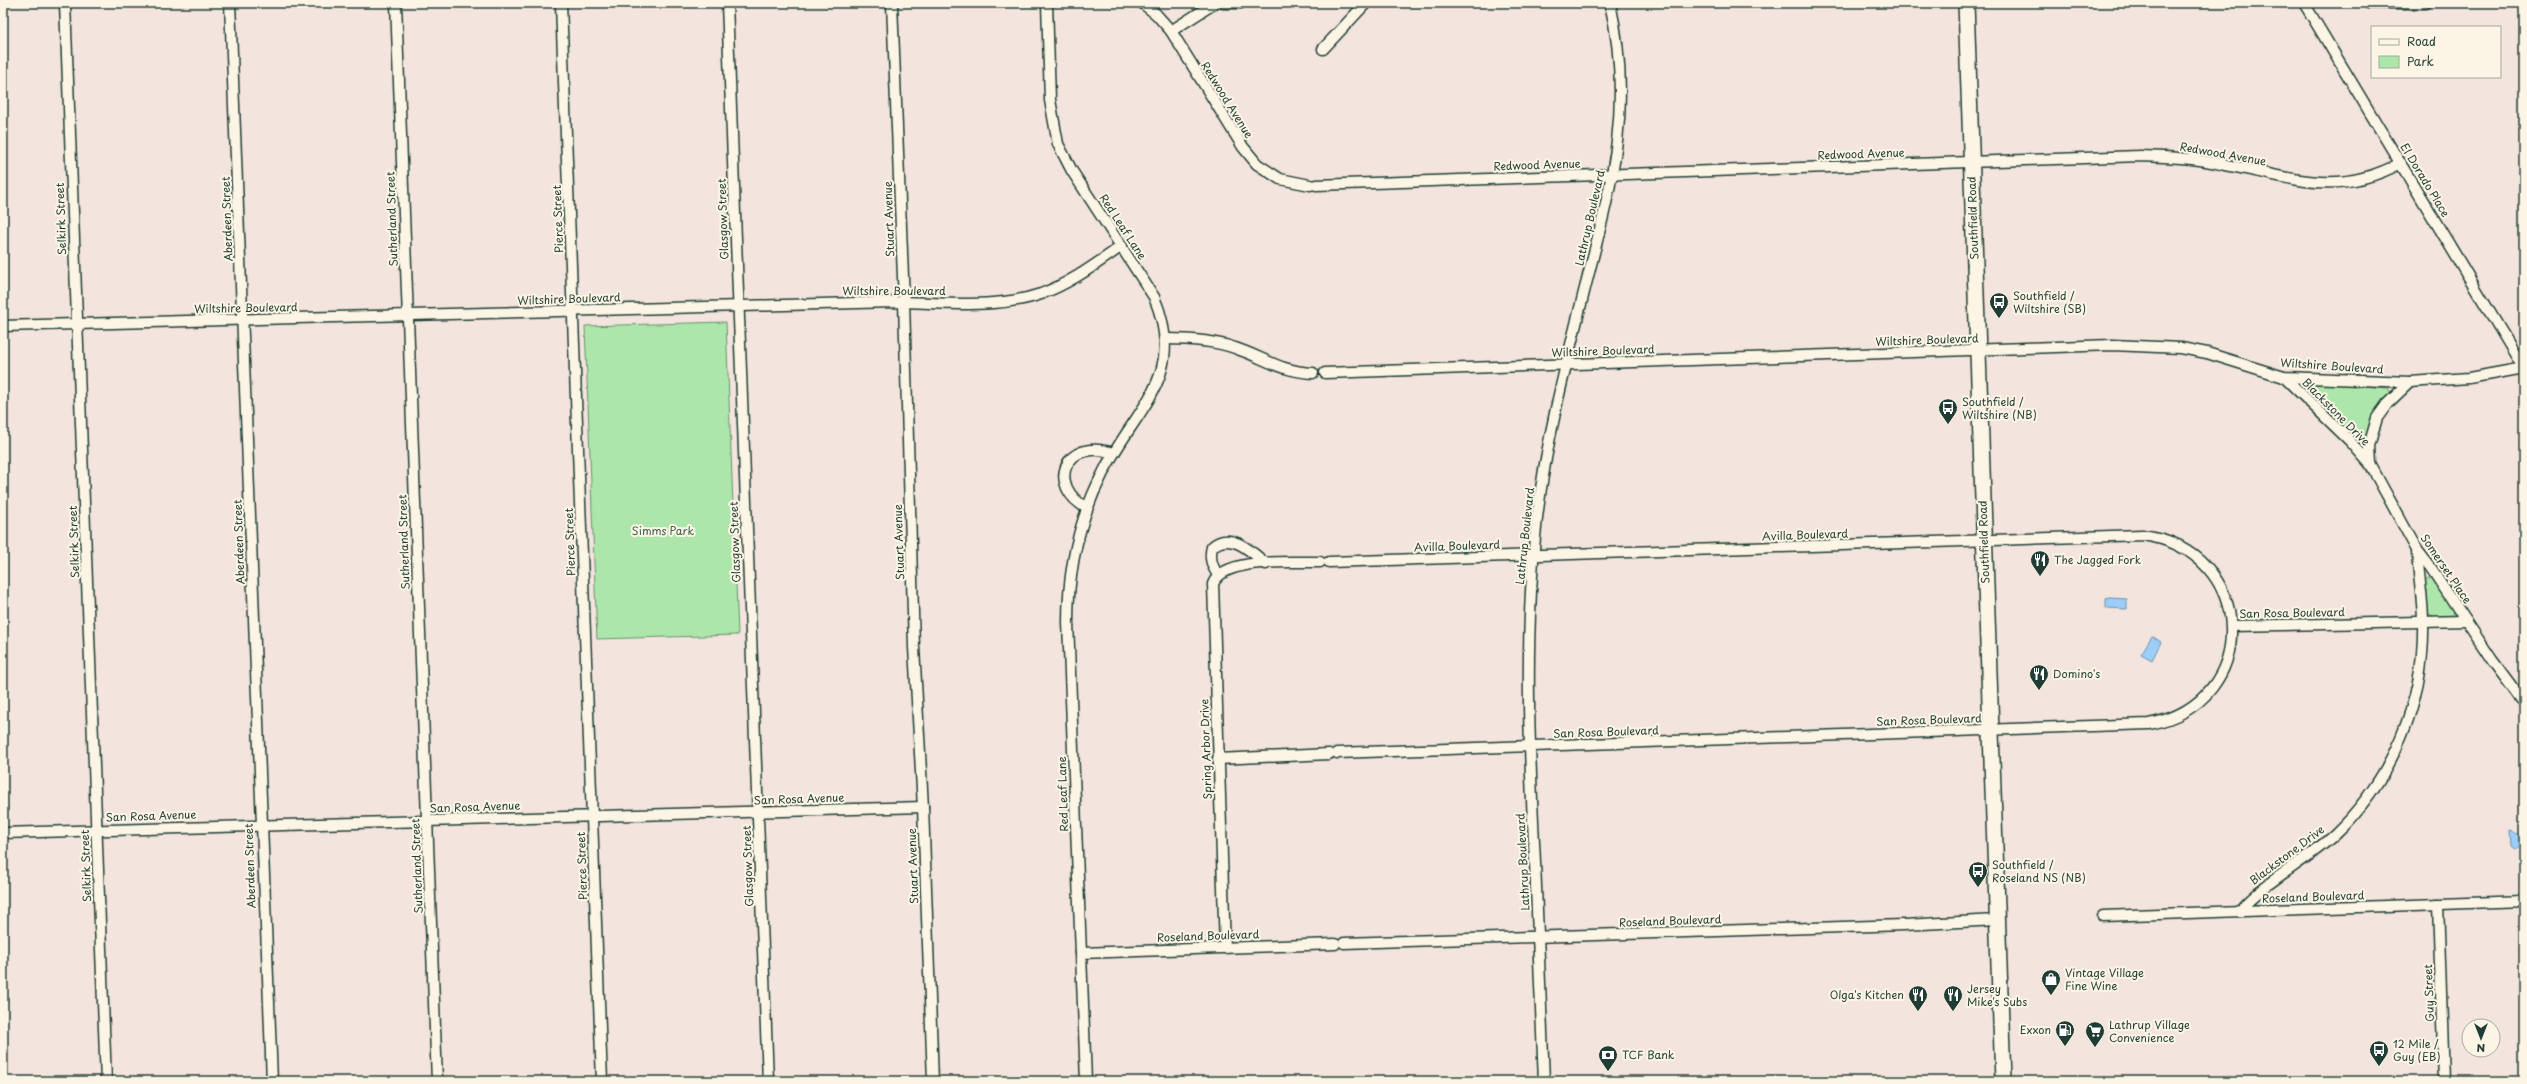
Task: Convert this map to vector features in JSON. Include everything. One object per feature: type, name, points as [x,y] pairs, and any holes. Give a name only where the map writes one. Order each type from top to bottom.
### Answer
[{"type":"main road","name":"Southfield Road","points":[[1966,3],[2003,1081]]},
{"type":"street","name":"Selkirk Street","points":[[65,3],[106,1081]]},
{"type":"street","name":"Aberdeen Street","points":[[230,3],[243,320],[260,825],[272,1081]]},
{"type":"street","name":"Sutherland Street","points":[[396,3],[436,1081]]},
{"type":"street","name":"Pierce Street","points":[[561,3],[602,1081]]},
{"type":"street","name":"Glasgow Street","points":[[727,3],[768,1081]]},
{"type":"street","name":"Stuart Avenue","points":[[892,3],[904,302],[914,648],[923,807],[933,1081]]},
{"type":"street","name":"Red Leaf Lane","points":[[1048,3],[1050,100],[1058,144],[1072,171],[1154,297],[1162,319],[1166,354],[1156,386],[1113,453],[1087,508],[1075,553],[1068,615],[1086,1081]]},
{"type":"street","name":"Redwood Avenue","points":[[1142,3],[1156,14],[1171,32],[1250,156],[1271,175],[1291,183],[1313,185],[2169,156],[2200,160],[2287,179],[2317,183],[2360,178],[2401,163]]},
{"type":"street","points":[[1171,32],[1215,3]]},
{"type":"street","points":[[1223,3],[1241,3]]},
{"type":"street","points":[[1323,49],[1366,3]]},
{"type":"street","name":"Lathrup Boulevard","points":[[1544,1081],[1530,747],[1529,671],[1534,556],[1546,462],[1567,365],[1613,175],[1618,136],[1621,88],[1615,27],[1610,3]]},
{"type":"street","name":"El Dorado Place","points":[[2304,3],[2524,369]]},
{"type":"street","points":[[2368,3],[2425,3]]},
{"type":"street","name":"Wiltshire Boulevard","points":[[3,326],[904,302],[987,303],[1024,299],[1060,286],[1122,246]]},
{"type":"street","points":[[1165,339],[1192,340],[1227,345],[1283,369],[1313,373]]},
{"type":"street","name":"Wiltshire Boulevard","points":[[1325,373],[2112,345],[2163,346],[2207,353],[2284,378],[2410,382],[2469,378],[2524,369]]},
{"type":"street","name":"Blackstone Drive","points":[[2284,378],[2350,441],[2370,464]]},
{"type":"street","name":"Somerset Place","points":[[2410,382],[2387,404],[2377,418],[2369,446],[2370,464],[2417,550],[2524,703]]},
{"type":"street","points":[[1087,508],[1077,501],[1068,490],[1064,475],[1067,465],[1073,456],[1085,449],[1104,450],[1113,453]]},
{"type":"street","name":"Avilla Boulevard","points":[[1218,575],[1238,566],[1266,564],[2142,535],[2166,539],[2183,547],[2209,568],[2226,599],[2233,626]]},
{"type":"street","points":[[1218,575],[1211,563],[1210,553],[1217,543],[1230,541],[1248,548],[1266,564]]},
{"type":"street","name":"Blackstone Drive","points":[[2240,911],[2253,895],[2314,853],[2361,807],[2384,773],[2400,741],[2411,709],[2420,671],[2423,622],[2417,550]]},
{"type":"street","name":"Spring Arbor Drive","points":[[1218,575],[1212,592],[1225,948]]},
{"type":"street","name":"San Rosa Boulevard","points":[[1218,759],[1333,753],[2137,725],[2170,719],[2197,703],[2213,687],[2226,660],[2233,626],[2466,621]]},
{"type":"street","name":"San Rosa Avenue","points":[[3,833],[592,815],[923,807]]},
{"type":"street","name":"Roseland Boulevard","points":[[2102,916],[2524,901]]},
{"type":"street","name":"Guy Street","points":[[2438,904],[2444,1081]]},
{"type":"street","name":"Roseland Boulevard","points":[[1081,953],[1538,938],[1997,920]]},
{"type":"green space","name":"Simms Park","points":[[726,322],[738,635],[597,639],[585,326]]},
{"type":"green space","points":[[2309,382],[2388,388],[2392,394],[2365,440],[2360,442],[2307,394],[2304,388]]},
{"type":"green space","points":[[2428,578],[2433,579],[2454,610],[2451,617],[2434,617],[2428,613],[2424,581]]},
{"type":"water","points":[[2106,599],[2127,599],[2127,609],[2106,608]]},
{"type":"water","points":[[2152,636],[2161,642],[2152,660],[2141,654]]},
{"type":"water","points":[[2509,831],[2524,836],[2524,843],[2514,850],[2510,847]]},
{"type":"place","name":"Southfield / Wiltshire (SB)","points":[[1999,319]]},
{"type":"place","name":"Southfield / Wiltshire (NB)","points":[[1948,425]]},
{"type":"place","name":"The Jagged Fork","points":[[2040,577]]},
{"type":"place","name":"Domino's","points":[[2039,691]]},
{"type":"place","name":"Southfield / Roseland NS (NB)","points":[[1978,888]]},
{"type":"place","name":"Vintage Village Fine Wine","points":[[2051,996]]},
{"type":"place","name":"Olga's Kitchen","points":[[1918,1012]]},
{"type":"place","name":"Jersey Mike's Subs","points":[[1953,1012]]},
{"type":"place","name":"Exxon","points":[[2065,1047]]},
{"type":"place","name":"Lathrup Village Convenience","points":[[2095,1048]]},
{"type":"place","name":"12 Mile / Guy (EB)","points":[[2379,1067]]},
{"type":"place","name":"TCF Bank","points":[[1608,1072]]}]
